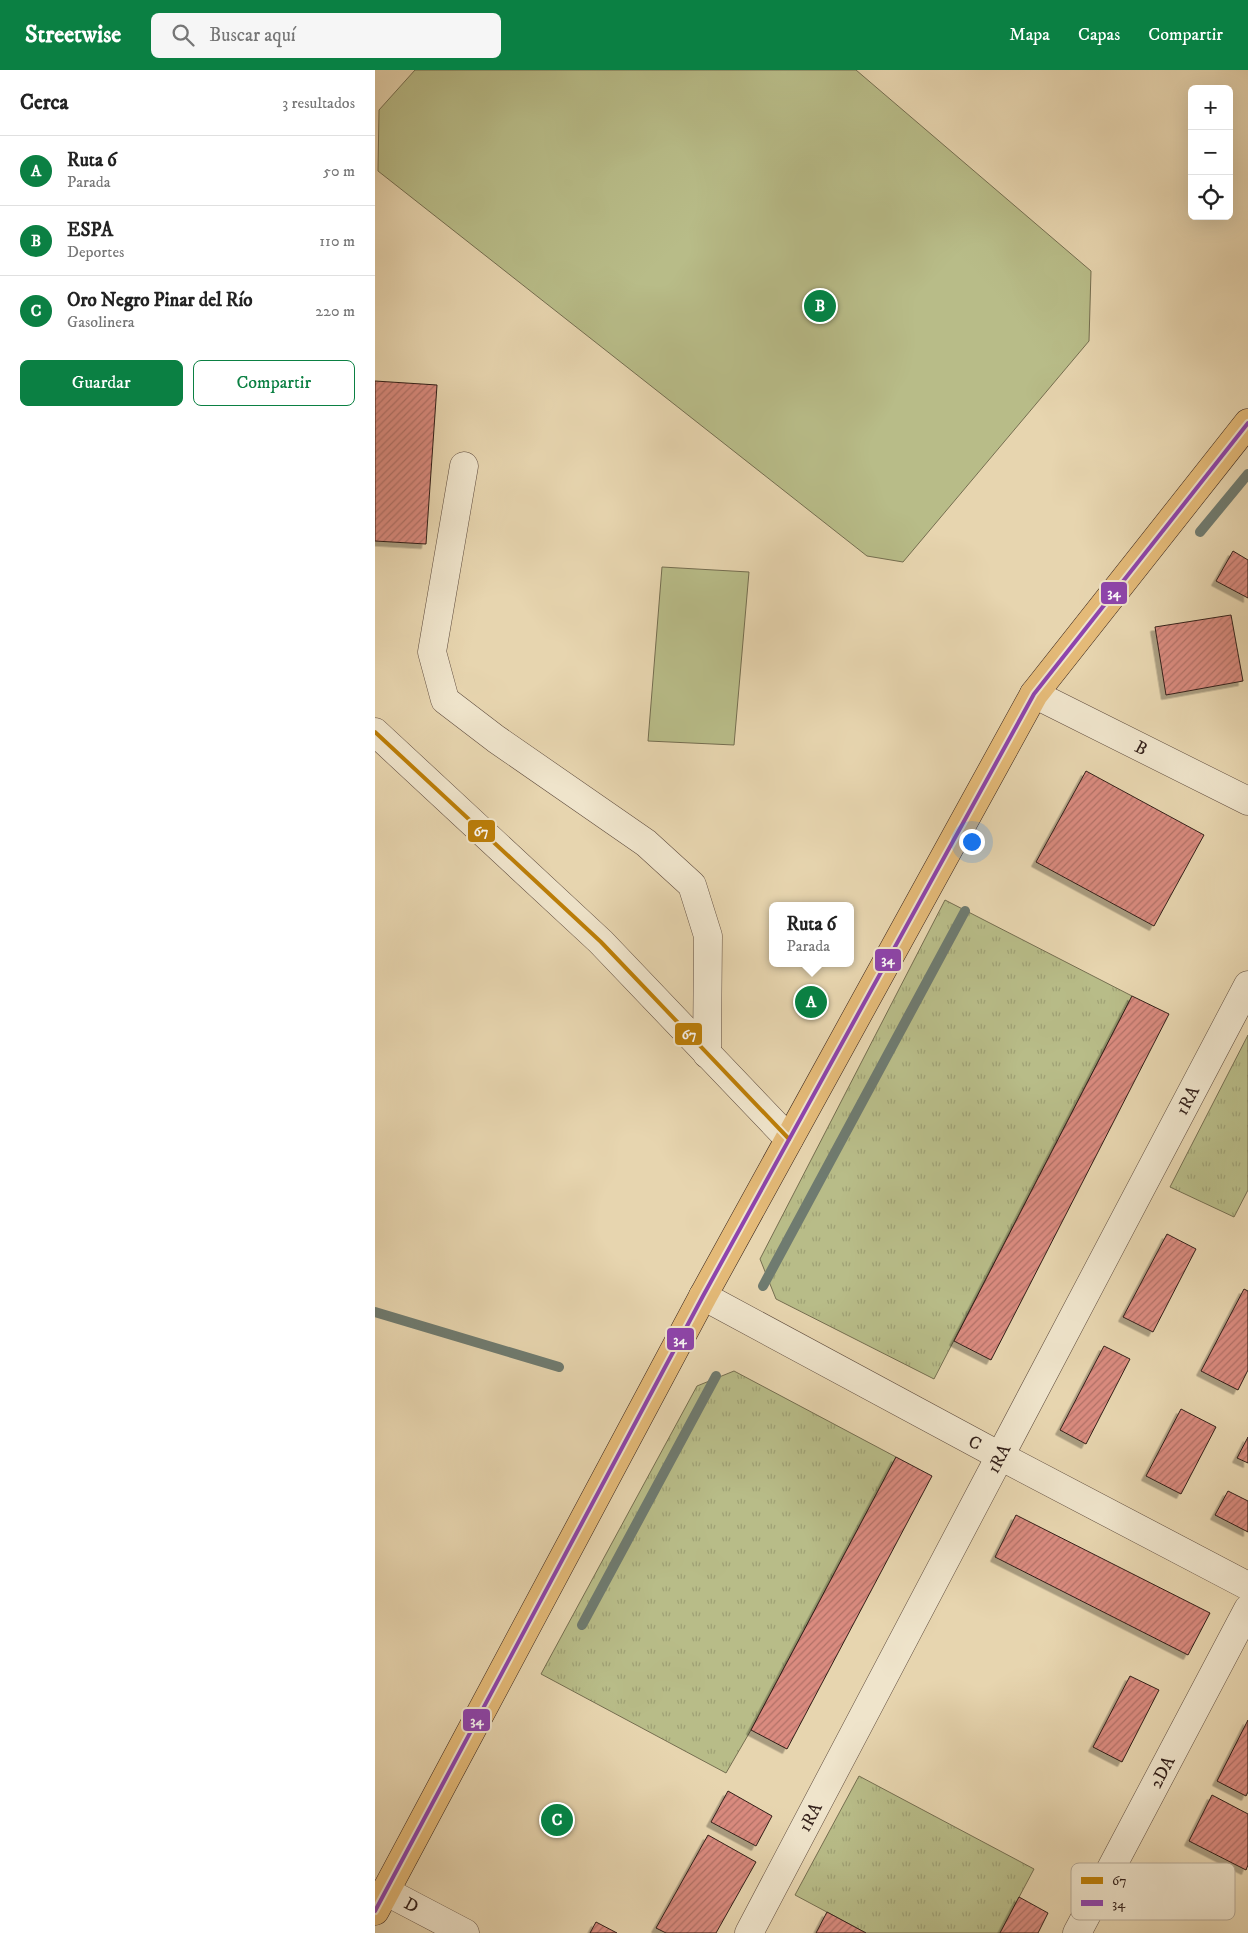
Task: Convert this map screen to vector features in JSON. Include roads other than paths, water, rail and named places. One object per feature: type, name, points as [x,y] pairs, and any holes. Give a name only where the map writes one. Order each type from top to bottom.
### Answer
[{"type":"main road","points":[[380,1901],[703,1296],[1035,694],[1248,423]]},
{"type":"street","points":[[464,466],[432,652],[445,700],[646,843],[692,885],[708,936],[707,1054]]},
{"type":"street","name":"B","points":[[1035,694],[1248,801]]},
{"type":"street","points":[[375,732],[601,942],[789,1140]]},
{"type":"street","name":"1RA","points":[[749,1933],[1248,985]]},
{"type":"street","name":"C","points":[[703,1296],[1000,1456],[1248,1586]]},
{"type":"street","name":"2DA","points":[[1114,1863],[1248,1609]]},
{"type":"street","name":"D","points":[[380,1901],[465,1933]]},
{"type":"street","name":"2DA","points":[[1077,1933],[1084,1920]]},
{"type":"waterway","points":[[1200,532],[1248,474]]},
{"type":"waterway","points":[[763,1286],[965,911]]},
{"type":"waterway","points":[[375,1312],[559,1367]]},
{"type":"waterway","points":[[582,1625],[716,1376]]},
{"type":"place","name":"ESPA","points":[[820,306]]},
{"type":"place","name":"Ruta 6","points":[[811,1002]]},
{"type":"place","name":"Oro Negro Pinar del Río","points":[[557,1820]]}]
